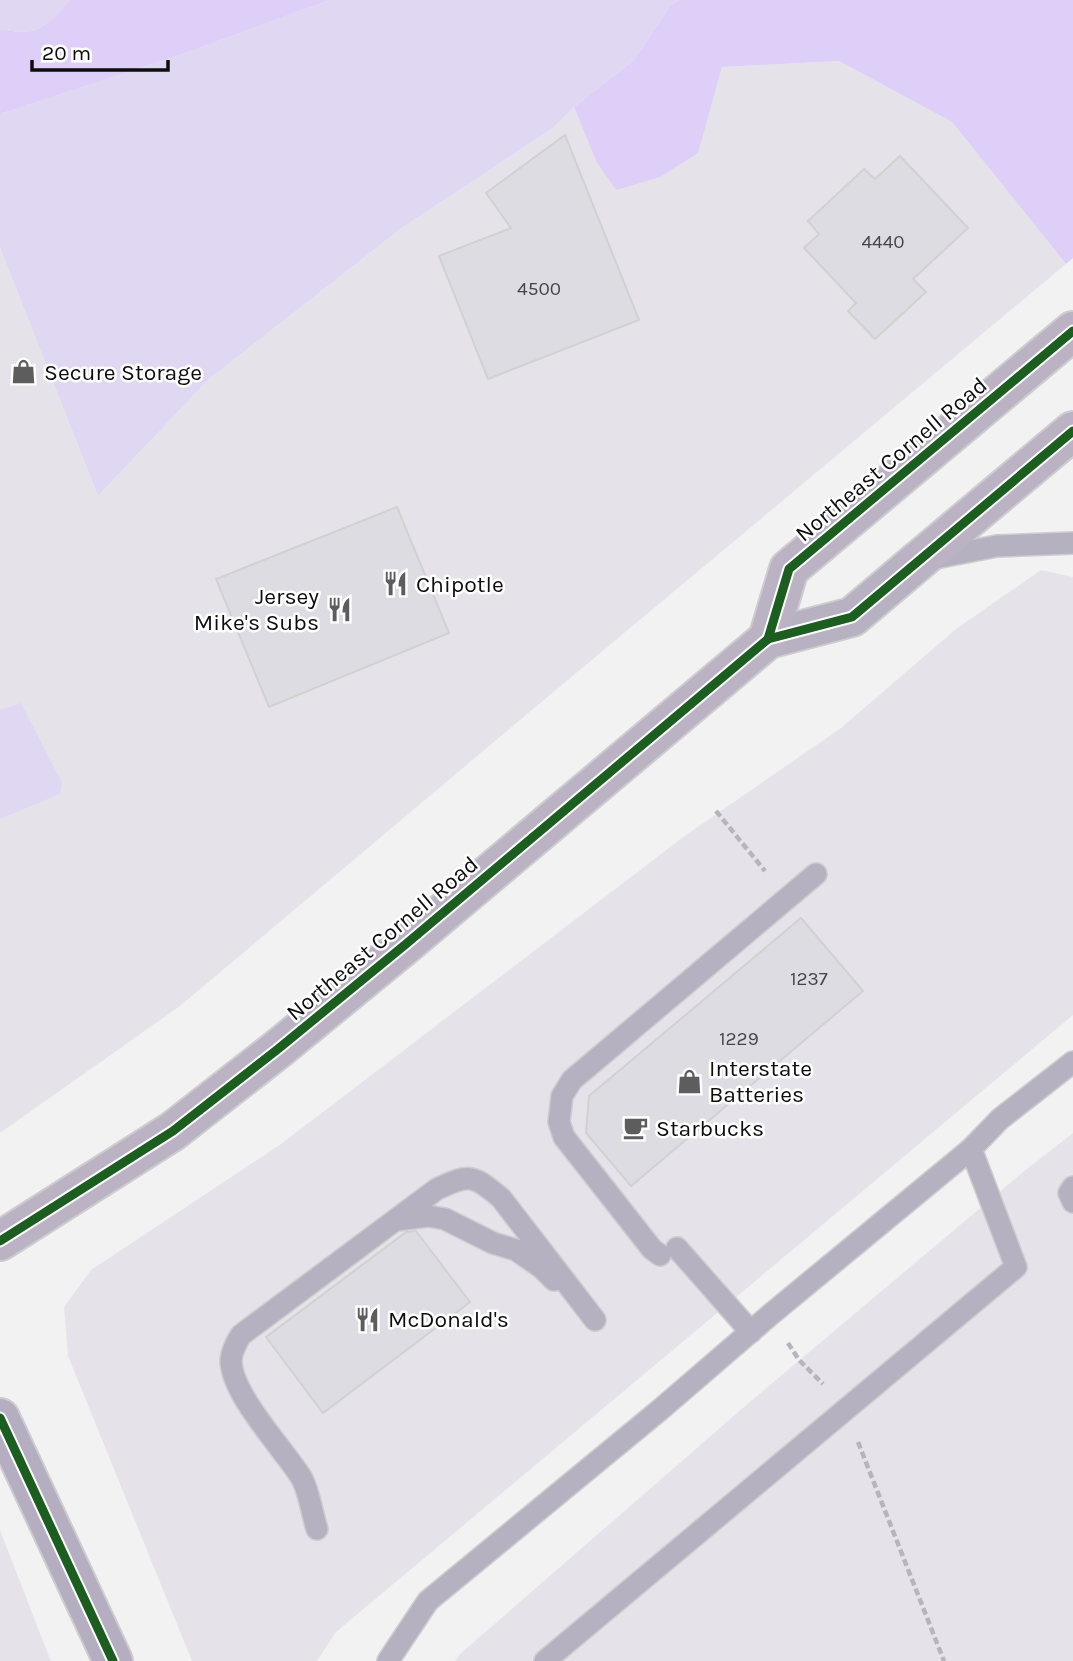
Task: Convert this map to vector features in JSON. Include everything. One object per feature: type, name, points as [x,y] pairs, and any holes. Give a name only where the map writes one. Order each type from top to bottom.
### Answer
[{"type":"highway","name":"Northeast Cornell Road","points":[[0,1241],[173,1131],[278,1049],[768,639],[789,569],[1073,331]]},
{"type":"highway","name":"Northeast Cornell Road","points":[[917,562],[1073,431]]},
{"type":"main road","name":"Northeast Cornell Road","points":[[768,639],[852,617],[917,562]]},
{"type":"street","points":[[0,1418],[113,1661]]},
{"type":"lane","points":[[917,562],[997,545],[1073,543]]},
{"type":"lane","points":[[751,1332],[668,1251],[652,1249],[564,1137],[559,1122],[562,1096],[572,1080],[817,874]]},
{"type":"lane","points":[[388,1661],[428,1601],[971,1149],[1000,1119],[1073,1062]]},
{"type":"lane","points":[[545,1661],[1016,1267],[971,1149]]},
{"type":"lane","points":[[317,1529],[303,1479],[235,1381],[231,1362],[233,1349],[241,1335],[437,1189],[454,1180],[471,1177],[482,1182],[501,1198],[595,1320],[542,1268],[516,1250],[493,1243],[445,1219],[428,1216],[396,1221]]},
{"type":"lane","points":[[1073,1187],[1069,1193],[1073,1202]]},
{"type":"path","points":[[716,811],[765,871]]},
{"type":"path","points":[[771,1315],[799,1360],[829,1390],[860,1445],[944,1661]]},
{"type":"shaded area","points":[[0,0],[70,0],[56,17],[44,26],[23,32],[0,29]]},
{"type":"shaded area","points":[[70,0],[330,0],[177,56],[0,114],[0,29],[23,32],[37,29],[56,16]]},
{"type":"shaded area","points":[[330,0],[679,0],[670,6],[634,60],[574,107],[553,128],[403,227],[209,379],[98,496],[0,248],[0,114],[177,56]]},
{"type":"shaded area","points":[[679,0],[1073,0],[1073,258],[1066,264],[952,122],[839,61],[722,67],[698,153],[660,177],[616,190],[596,161],[574,107],[634,60],[670,6]]},
{"type":"shaded area","points":[[839,61],[952,122],[1066,264],[180,1006],[0,1133],[0,248],[98,496],[209,379],[403,227],[553,128],[574,107],[596,161],[697,153],[722,67]]},
{"type":"shaded area","points":[[1041,570],[1073,577],[1073,1015],[336,1632],[317,1661],[192,1661],[68,1356],[64,1307],[91,1270],[281,1144],[686,835],[841,728],[956,629]]},
{"type":"shaded area","points":[[21,703],[62,783],[60,794],[0,819],[0,710]]},
{"type":"shaded area","points":[[1073,1133],[1073,1661],[455,1661],[744,1407]]},
{"type":"shaded area","points":[[0,1530],[48,1654],[51,1661],[0,1661]]},
{"type":"building","points":[[565,135],[639,320],[488,379],[439,256],[511,228],[486,193]]},
{"type":"building","points":[[900,156],[968,228],[913,279],[926,292],[875,339],[848,311],[856,303],[804,248],[819,234],[808,221],[864,169],[875,179]]},
{"type":"building","points":[[397,507],[449,633],[269,707],[216,579]]},
{"type":"building","points":[[801,918],[863,991],[631,1186],[586,1133],[589,1096]]},
{"type":"building","name":"McDonald's","points":[[416,1231],[470,1302],[323,1413],[266,1337],[406,1232]]},
{"type":"cycle path","points":[[768,639],[789,569],[1073,331]]},
{"type":"cycle path","points":[[0,1241],[173,1131],[278,1049],[768,639],[852,617],[1073,431]]},
{"type":"cycle path","points":[[0,1418],[113,1661]]},
{"type":"place","name":"Secure Storage","points":[[24,372]]},
{"type":"place","name":"Chipotle","points":[[396,584]]},
{"type":"place","name":"Jersey Mike's Subs","points":[[339,609]]},
{"type":"place","name":"Interstate Batteries","points":[[689,1081]]},
{"type":"place","name":"Starbucks","points":[[636,1128]]},
{"type":"place","name":"McDonald's","points":[[368,1319]]}]
